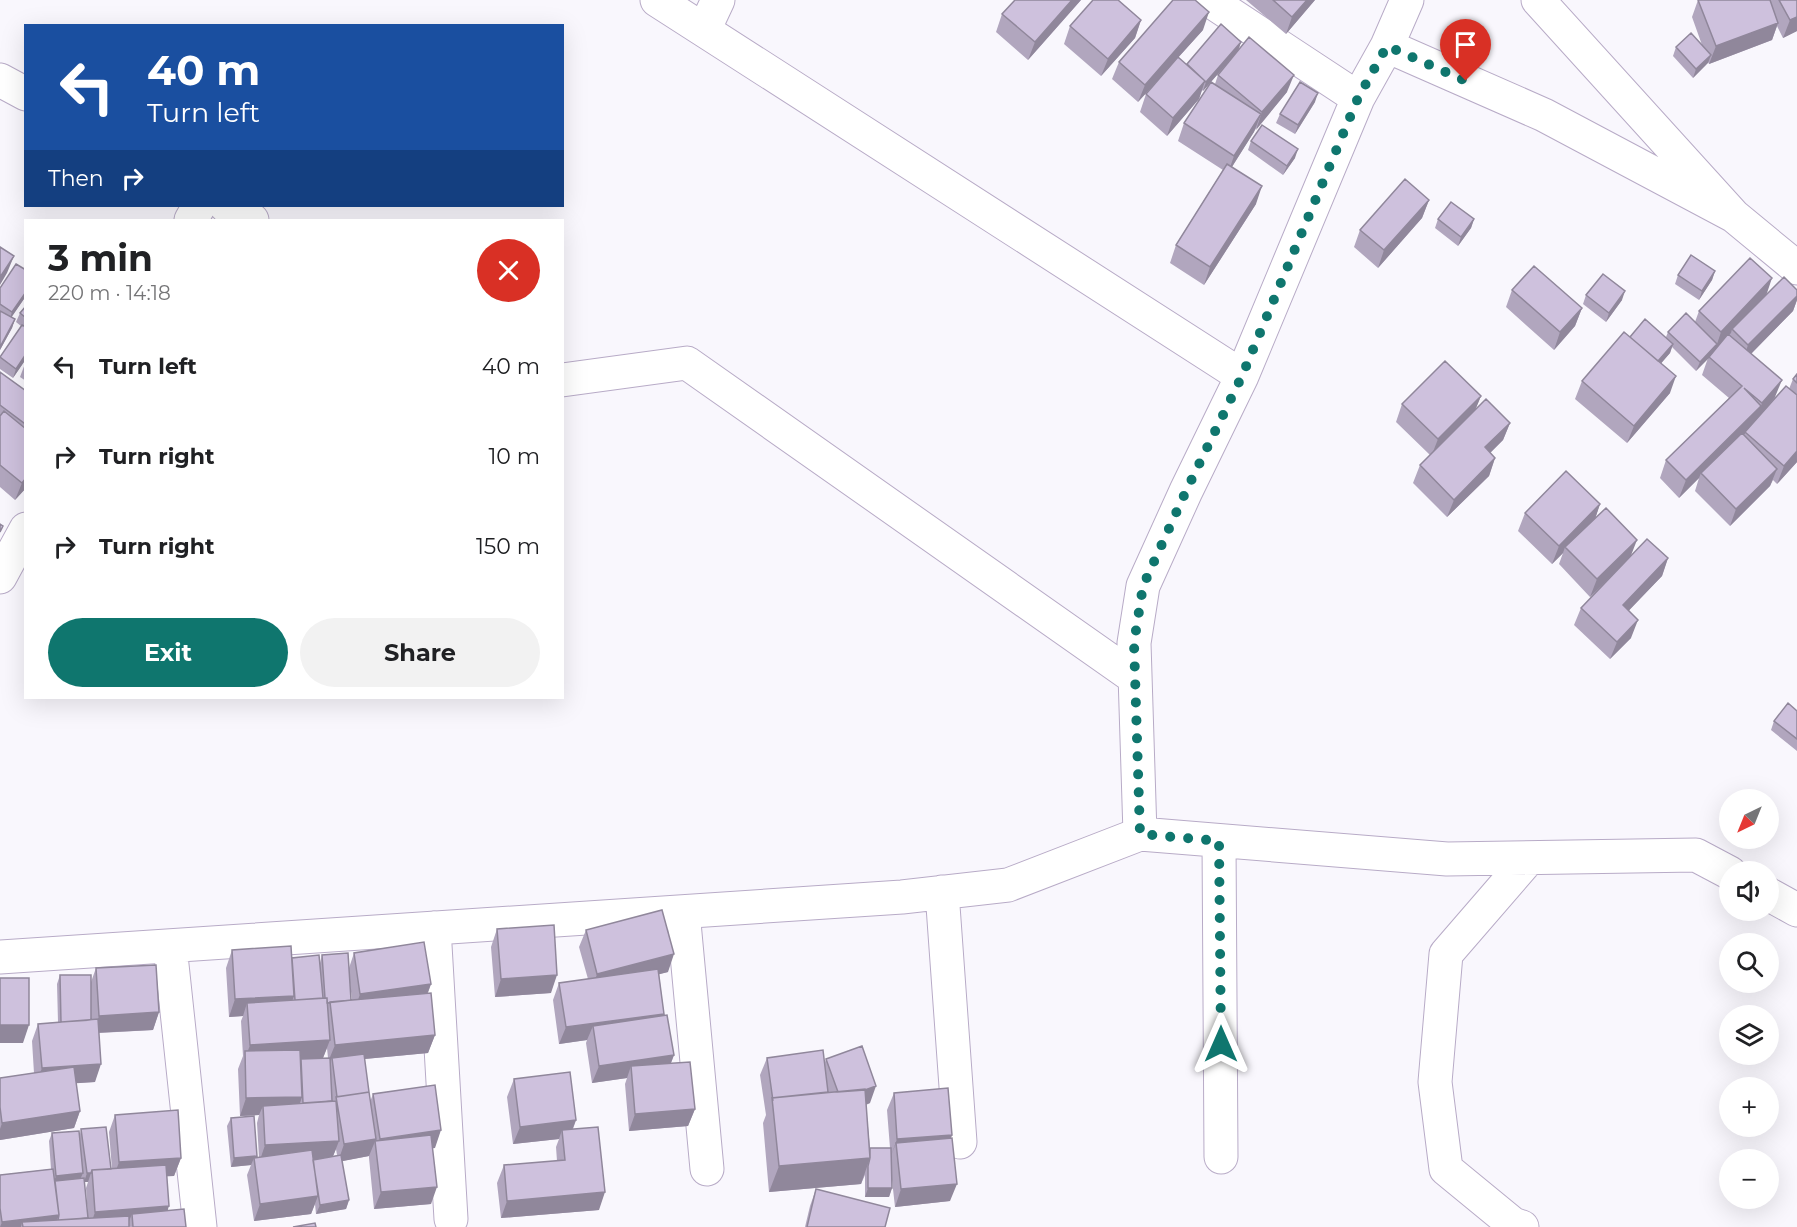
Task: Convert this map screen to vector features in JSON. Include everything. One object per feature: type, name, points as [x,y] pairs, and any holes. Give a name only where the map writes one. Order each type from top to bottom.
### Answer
[{"type":"street","points":[[657,0],[1242,376]]},
{"type":"street","points":[[704,30],[718,0]]},
{"type":"street","points":[[1209,0],[1358,98]]},
{"type":"street","points":[[1140,834],[1134,643],[1143,586],[1242,376],[1358,98],[1387,46],[1407,0]]},
{"type":"street","points":[[1539,0],[1734,216],[1797,268]]},
{"type":"street","points":[[1387,46],[1544,115],[1734,216]]},
{"type":"street","points":[[0,80],[24,93]]},
{"type":"street","points":[[227,207],[250,219]]},
{"type":"street","points":[[564,380],[687,363],[1135,678]]},
{"type":"street","points":[[0,577],[24,533]]},
{"type":"street","points":[[0,957],[902,897],[1008,885],[1140,834],[1446,859],[1696,855],[1719,867]]},
{"type":"street","points":[[1219,841],[1221,1158]]},
{"type":"street","points":[[1522,1227],[1513,1224],[1446,1169],[1436,1082],[1446,954],[1529,858]]},
{"type":"street","points":[[942,892],[960,1142]]},
{"type":"street","points":[[1779,900],[1797,910]]},
{"type":"street","points":[[683,912],[707,1169]]},
{"type":"street","points":[[434,928],[452,1219]]},
{"type":"street","points":[[170,946],[200,1227]]},
{"type":"building","points":[[1015,0],[1072,0],[1035,42],[1002,14]]},
{"type":"building","points":[[1093,0],[1118,0],[1141,20],[1108,59],[1070,26]]},
{"type":"building","points":[[1173,0],[1195,0],[1209,12],[1145,85],[1119,62]]},
{"type":"building","points":[[1273,0],[1307,0],[1292,17]]},
{"type":"building","points":[[1698,0],[1770,0],[1778,23],[1716,46]]},
{"type":"building","points":[[1779,0],[1797,0],[1797,17],[1790,20]]},
{"type":"building","points":[[1221,24],[1241,42],[1206,82],[1187,64]]},
{"type":"building","points":[[1691,33],[1711,55],[1696,69],[1676,47]]},
{"type":"building","points":[[1249,37],[1294,75],[1262,112],[1218,75]]},
{"type":"building","points":[[1178,57],[1205,81],[1173,118],[1146,94]]},
{"type":"building","points":[[1211,82],[1261,114],[1234,156],[1184,123]]},
{"type":"building","points":[[1300,82],[1318,93],[1298,125],[1280,114]]},
{"type":"building","points":[[1262,125],[1298,149],[1287,166],[1251,141]]},
{"type":"building","points":[[1227,164],[1262,186],[1210,267],[1176,245]]},
{"type":"building","points":[[1405,179],[1429,200],[1384,250],[1360,230]]},
{"type":"building","points":[[1451,202],[1474,219],[1461,237],[1438,219]]},
{"type":"building","points":[[0,247],[14,256],[0,277]]},
{"type":"building","points":[[1691,255],[1715,271],[1702,291],[1678,275]]},
{"type":"building","points":[[1750,258],[1772,278],[1721,332],[1699,311]]},
{"type":"building","points":[[16,264],[24,269],[24,295],[12,312],[0,304],[0,288]]},
{"type":"building","points":[[1534,266],[1582,308],[1560,332],[1512,290]]},
{"type":"building","points":[[1603,274],[1625,291],[1609,313],[1586,295]]},
{"type":"building","points":[[1784,277],[1797,290],[1797,296],[1748,345],[1732,329]]},
{"type":"building","points":[[0,311],[15,319],[0,347]]},
{"type":"building","points":[[1686,313],[1717,344],[1700,362],[1668,332]]},
{"type":"building","points":[[1645,319],[1673,344],[1658,361],[1630,337]]},
{"type":"building","points":[[22,325],[24,326],[24,357],[16,369],[0,357]]},
{"type":"building","points":[[1624,332],[1676,376],[1634,426],[1582,381]]},
{"type":"building","points":[[1728,334],[1782,380],[1762,403],[1744,388],[1761,406],[1686,480],[1666,460],[1742,386],[1709,357]]},
{"type":"building","points":[[1445,361],[1481,396],[1438,439],[1402,404]]},
{"type":"building","points":[[0,372],[24,390],[24,423],[0,405]]},
{"type":"building","points":[[1786,386],[1797,395],[1797,451],[1784,466],[1745,432]]},
{"type":"building","points":[[1486,399],[1510,423],[1485,447],[1495,458],[1454,500],[1420,465]]},
{"type":"building","points":[[4,411],[24,427],[24,480],[22,483],[0,465],[0,416]]},
{"type":"building","points":[[1742,433],[1777,469],[1736,509],[1701,473]]},
{"type":"building","points":[[1566,471],[1600,504],[1559,546],[1525,513]]},
{"type":"building","points":[[1606,508],[1637,540],[1597,579],[1565,547]]},
{"type":"building","points":[[1647,539],[1668,558],[1623,605],[1638,620],[1617,642],[1581,608]]},
{"type":"building","points":[[1788,703],[1797,711],[1797,739],[1774,721]]},
{"type":"building","points":[[662,910],[674,954],[597,974],[586,930]]},
{"type":"building","points":[[554,925],[557,975],[501,979],[497,929]]},
{"type":"building","points":[[424,942],[431,984],[360,994],[354,953]]},
{"type":"building","points":[[291,946],[294,996],[235,999],[232,950]]},
{"type":"building","points":[[348,953],[351,1000],[327,1003],[322,955]]},
{"type":"building","points":[[319,955],[323,998],[295,1000],[292,958]]},
{"type":"building","points":[[156,965],[159,1012],[99,1016],[96,968]]},
{"type":"building","points":[[658,969],[664,1014],[566,1027],[559,983]]},
{"type":"building","points":[[60,975],[91,975],[91,1020],[61,1022]]},
{"type":"building","points":[[0,978],[29,978],[29,1025],[0,1025]]},
{"type":"building","points":[[431,993],[435,1035],[335,1045],[330,1002]]},
{"type":"building","points":[[327,998],[330,1040],[250,1045],[247,1003]]},
{"type":"building","points":[[667,1015],[674,1055],[599,1066],[593,1026]]},
{"type":"building","points":[[98,1019],[101,1064],[42,1068],[38,1024]]},
{"type":"building","points":[[862,1046],[876,1086],[865,1090],[838,1092],[826,1059]]},
{"type":"building","points":[[300,1050],[302,1097],[246,1098],[245,1051]]},
{"type":"building","points":[[823,1050],[828,1092],[773,1098],[767,1058]]},
{"type":"building","points":[[364,1054],[369,1092],[337,1097],[332,1058]]},
{"type":"building","points":[[330,1058],[332,1101],[303,1103],[301,1059]]},
{"type":"building","points":[[690,1062],[695,1109],[635,1114],[631,1066]]},
{"type":"building","points":[[74,1067],[80,1111],[2,1123],[0,1078]]},
{"type":"building","points":[[570,1072],[576,1120],[520,1127],[514,1079]]},
{"type":"building","points":[[435,1085],[441,1130],[380,1139],[373,1094]]},
{"type":"building","points":[[948,1088],[952,1135],[897,1139],[894,1093]]},
{"type":"building","points":[[865,1089],[870,1158],[779,1166],[772,1098]]},
{"type":"building","points":[[369,1092],[376,1139],[344,1144],[336,1097]]},
{"type":"building","points":[[336,1101],[339,1141],[265,1145],[263,1106]]},
{"type":"building","points":[[178,1110],[181,1158],[119,1162],[115,1115]]},
{"type":"building","points":[[254,1116],[257,1156],[234,1158],[231,1118]]},
{"type":"building","points":[[106,1127],[111,1169],[92,1170],[91,1173],[87,1173],[81,1129]]},
{"type":"building","points":[[598,1127],[605,1192],[507,1201],[504,1165],[565,1160],[562,1130]]},
{"type":"building","points":[[79,1131],[83,1173],[56,1176],[52,1133]]},
{"type":"building","points":[[431,1135],[437,1187],[381,1192],[375,1141]]},
{"type":"building","points":[[952,1138],[957,1184],[901,1189],[896,1143]]},
{"type":"building","points":[[870,1148],[891,1148],[892,1188],[868,1188]]},
{"type":"building","points":[[312,1150],[318,1196],[260,1204],[254,1158]]},
{"type":"building","points":[[341,1155],[349,1200],[320,1205],[313,1160]]},
{"type":"building","points":[[166,1165],[169,1206],[95,1212],[92,1170]]},
{"type":"building","points":[[53,1169],[59,1215],[2,1222],[0,1175]]},
{"type":"building","points":[[84,1178],[88,1218],[58,1220],[55,1181]]},
{"type":"building","points":[[816,1189],[890,1208],[885,1227],[807,1227]]},
{"type":"building","points":[[184,1209],[186,1227],[133,1227],[132,1214]]},
{"type":"building","points":[[129,1216],[129,1227],[23,1227],[22,1222]]},
{"type":"building","points":[[315,1223],[316,1227],[293,1227]]},
{"type":"route","points":[[1221,1044],[1219,841],[1140,834],[1134,643],[1143,586],[1242,376],[1358,98],[1387,46],[1466,81]]}]
